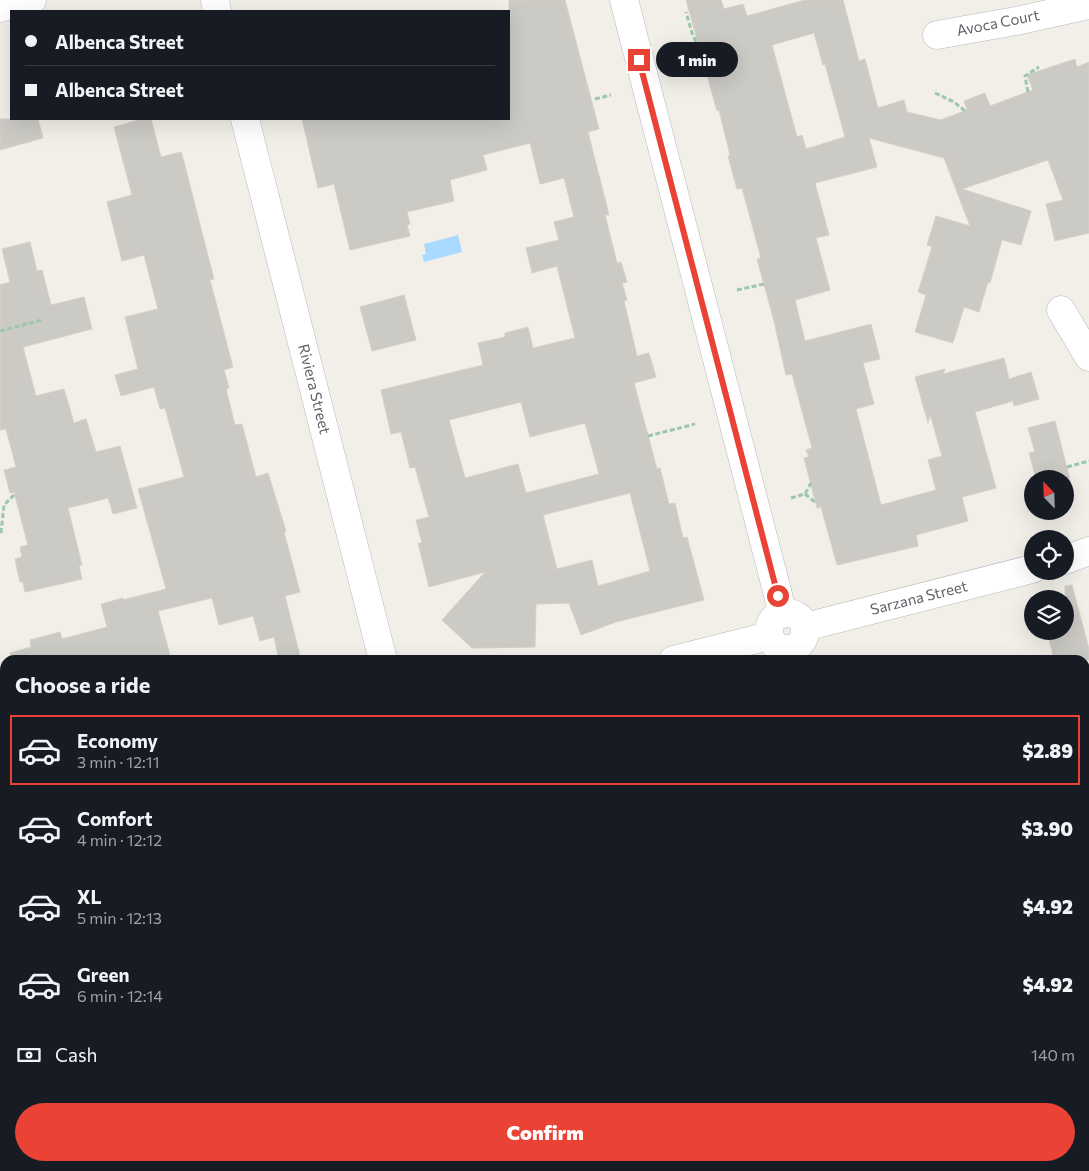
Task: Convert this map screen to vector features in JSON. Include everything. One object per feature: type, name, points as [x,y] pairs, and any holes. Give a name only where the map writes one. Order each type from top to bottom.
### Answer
[{"type":"street","points":[[0,8],[32,0]]},
{"type":"street","points":[[624,0],[788,637]]},
{"type":"street","name":"Avoca Court","points":[[937,35],[1022,20],[1089,5]]},
{"type":"street","name":"Riviera Street","points":[[245,120],[382,655]]},
{"type":"street","points":[[1061,310],[1089,357]]},
{"type":"street","name":"Sarzana Street","points":[[698,655],[788,637],[1024,571]]},
{"type":"path","points":[[678,66],[696,57],[700,51],[686,12]]},
{"type":"path","points":[[1028,92],[1026,76],[1040,67]]},
{"type":"path","points":[[935,93],[954,102],[965,111]]},
{"type":"path","points":[[595,99],[611,95]]},
{"type":"path","points":[[737,290],[764,284]]},
{"type":"path","points":[[0,331],[42,320]]},
{"type":"path","points":[[648,436],[695,424]]},
{"type":"path","points":[[1067,467],[1089,462]]},
{"type":"path","points":[[791,498],[805,494],[811,483]]},
{"type":"path","points":[[805,494],[816,503]]},
{"type":"path","points":[[1,533],[4,505],[14,495]]},
{"type":"water","points":[[458,235],[462,252],[424,262],[422,255],[426,254],[424,244]]},
{"type":"building","points":[[509,0],[565,0],[599,129],[588,132],[609,215],[605,215],[617,263],[621,262],[627,282],[622,283],[627,300],[624,301],[637,356],[649,353],[656,377],[634,383],[657,469],[660,468],[669,504],[675,503],[683,538],[687,537],[704,600],[616,622],[581,635],[569,603],[536,604],[535,647],[472,648],[442,620],[485,572],[429,587],[418,543],[422,543],[416,520],[429,517],[415,467],[410,468],[401,432],[391,434],[381,390],[483,365],[478,343],[505,337],[505,333],[528,327],[533,348],[575,338],[557,266],[532,273],[526,248],[559,240],[554,222],[574,217],[564,178],[540,184],[530,143],[483,155],[487,170],[450,180],[454,201],[407,212],[410,224],[407,225],[410,236],[350,250],[334,184],[318,188],[302,120],[510,120]],"holes":[[[521,402],[530,437],[585,423],[599,474],[526,493],[518,464],[465,478],[449,420]],[[630,493],[650,571],[598,586],[592,560],[557,569],[543,515]]]},
{"type":"building","points":[[686,0],[721,0],[724,9],[743,4],[747,16],[805,0],[843,0],[859,61],[865,59],[878,108],[904,100],[907,112],[941,120],[967,110],[964,101],[985,93],[990,106],[1033,90],[1027,75],[1075,59],[1077,67],[1089,62],[1089,233],[1055,241],[1046,204],[1063,200],[1048,160],[962,189],[1031,211],[1021,245],[1002,240],[990,283],[988,282],[979,312],[964,307],[953,343],[915,332],[926,295],[918,292],[932,247],[927,245],[936,216],[970,226],[944,158],[869,138],[877,167],[815,183],[829,235],[816,238],[830,290],[795,300],[805,341],[871,324],[880,359],[863,363],[874,404],[856,409],[881,505],[936,490],[928,460],[942,456],[930,414],[928,423],[915,377],[945,369],[943,374],[1004,358],[1009,379],[1031,372],[1039,399],[1014,406],[1013,401],[975,412],[996,488],[962,497],[968,521],[916,535],[918,546],[837,565],[821,507],[817,508],[804,458],[809,457],[806,450],[812,448],[792,374],[786,375],[757,259],[761,258],[742,188],[737,189],[719,110],[717,111]],"holes":[[[814,33],[823,65],[825,64],[845,137],[806,149],[802,135],[797,137],[772,45]]]},
{"type":"building","points":[[0,119],[38,120],[43,138],[0,150]]},
{"type":"building","points":[[138,120],[151,120],[161,157],[181,152],[214,279],[210,280],[233,367],[224,370],[229,388],[226,389],[235,425],[242,424],[256,477],[268,473],[286,531],[284,532],[300,592],[285,596],[300,655],[278,655],[274,637],[260,641],[253,616],[219,625],[212,598],[158,611],[170,655],[10,655],[10,653],[31,647],[30,640],[60,632],[62,639],[107,627],[101,604],[166,589],[138,489],[184,477],[165,408],[160,409],[154,387],[121,396],[115,375],[138,369],[125,317],[158,309],[144,255],[122,261],[107,202],[132,195],[114,127]]},
{"type":"building","points":[[30,242],[37,271],[42,270],[51,305],[84,297],[92,329],[23,347],[36,396],[64,389],[74,423],[86,419],[96,452],[120,446],[137,508],[113,514],[108,498],[68,508],[82,565],[79,566],[82,579],[25,592],[23,582],[20,582],[15,559],[22,557],[20,547],[28,545],[14,492],[10,493],[4,470],[16,467],[6,429],[0,430],[0,285],[10,282],[2,249]]},
{"type":"building","points":[[404,295],[416,340],[372,351],[360,307]]},
{"type":"building","points":[[1055,421],[1067,470],[1034,470],[1029,453],[1035,452],[1028,428]]},
{"type":"building","points":[[1072,585],[1073,590],[1065,590],[1065,586]]},
{"type":"building","points":[[1074,593],[1089,655],[1053,655],[1049,640],[1074,640]]},
{"type":"route","points":[[639,60],[778,596]]}]
